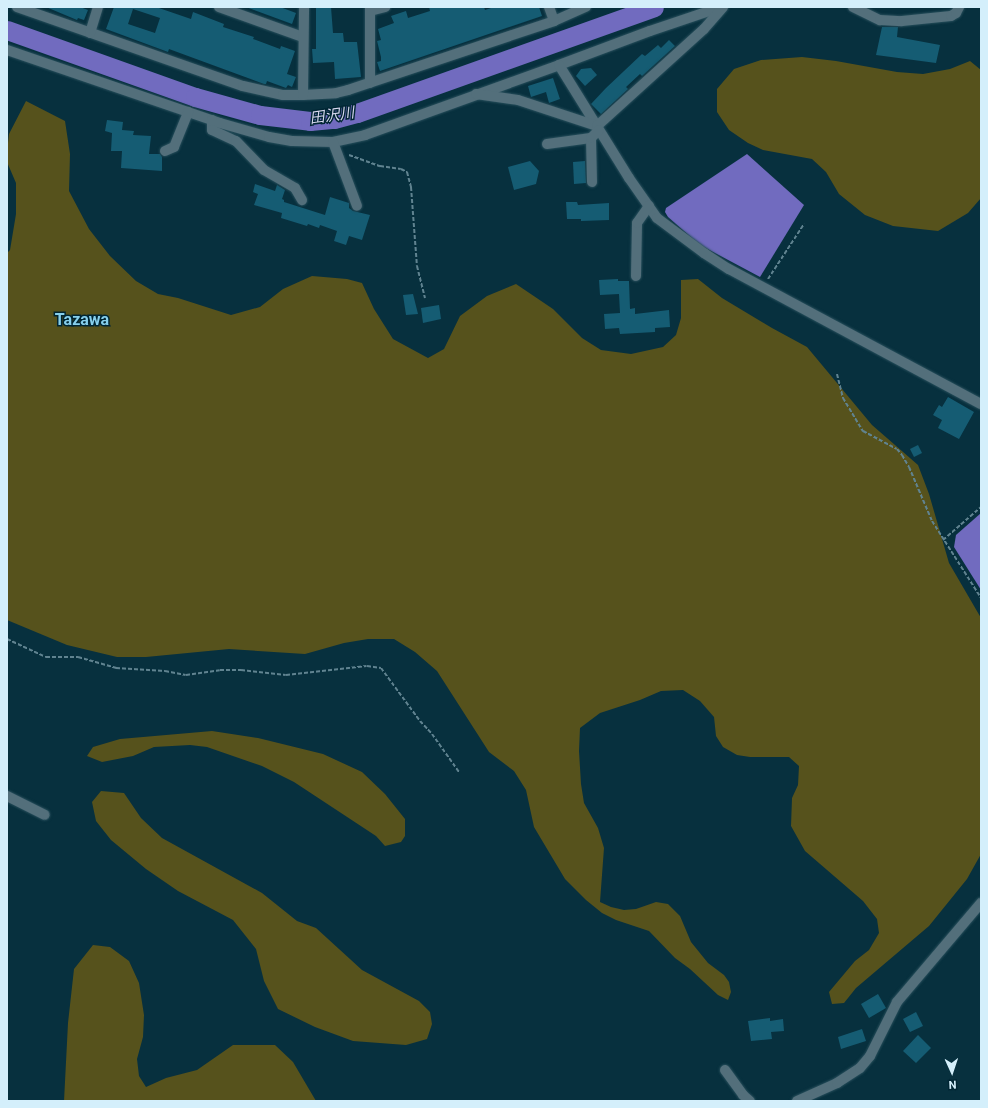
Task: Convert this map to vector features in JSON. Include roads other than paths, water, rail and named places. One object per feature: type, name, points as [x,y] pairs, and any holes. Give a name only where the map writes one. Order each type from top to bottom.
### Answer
[{"type":"street","points":[[17,7],[244,86],[283,95],[336,93],[554,20],[586,7]]},
{"type":"street","points":[[90,32],[98,7]]},
{"type":"street","points":[[219,7],[304,37]]},
{"type":"street","points":[[303,95],[304,7]]},
{"type":"street","points":[[370,82],[370,9],[385,7]]},
{"type":"street","points":[[549,7],[554,20]]},
{"type":"street","points":[[7,50],[212,120],[268,137],[292,141],[335,142],[365,135],[650,31],[722,7]]},
{"type":"street","points":[[592,182],[591,138],[598,128],[688,45],[722,7]]},
{"type":"street","points":[[853,7],[880,20],[896,21],[951,16],[956,13],[958,7]]},
{"type":"street","points":[[559,65],[629,178],[657,218],[704,253],[762,287],[981,404]]},
{"type":"street","points":[[476,94],[518,100],[598,128]]},
{"type":"street","points":[[165,151],[174,147],[188,112]]},
{"type":"street","points":[[212,120],[212,130],[236,140],[264,170],[295,188],[302,200]]},
{"type":"street","points":[[547,144],[591,138]]},
{"type":"street","points":[[335,142],[357,206]]},
{"type":"street","points":[[636,276],[637,223],[649,206]]},
{"type":"street","points":[[7,796],[45,815]]},
{"type":"street","points":[[797,1101],[837,1083],[860,1068],[870,1056],[897,1002],[981,903]]},
{"type":"street","points":[[725,1070],[743,1095],[750,1101]]},
{"type":"waterway","name":"田沢川","points":[[7,30],[195,97],[260,115],[310,121],[334,119],[357,113],[654,7]]},
{"type":"district","name":"Tazawa","points":[[82,320]]}]
